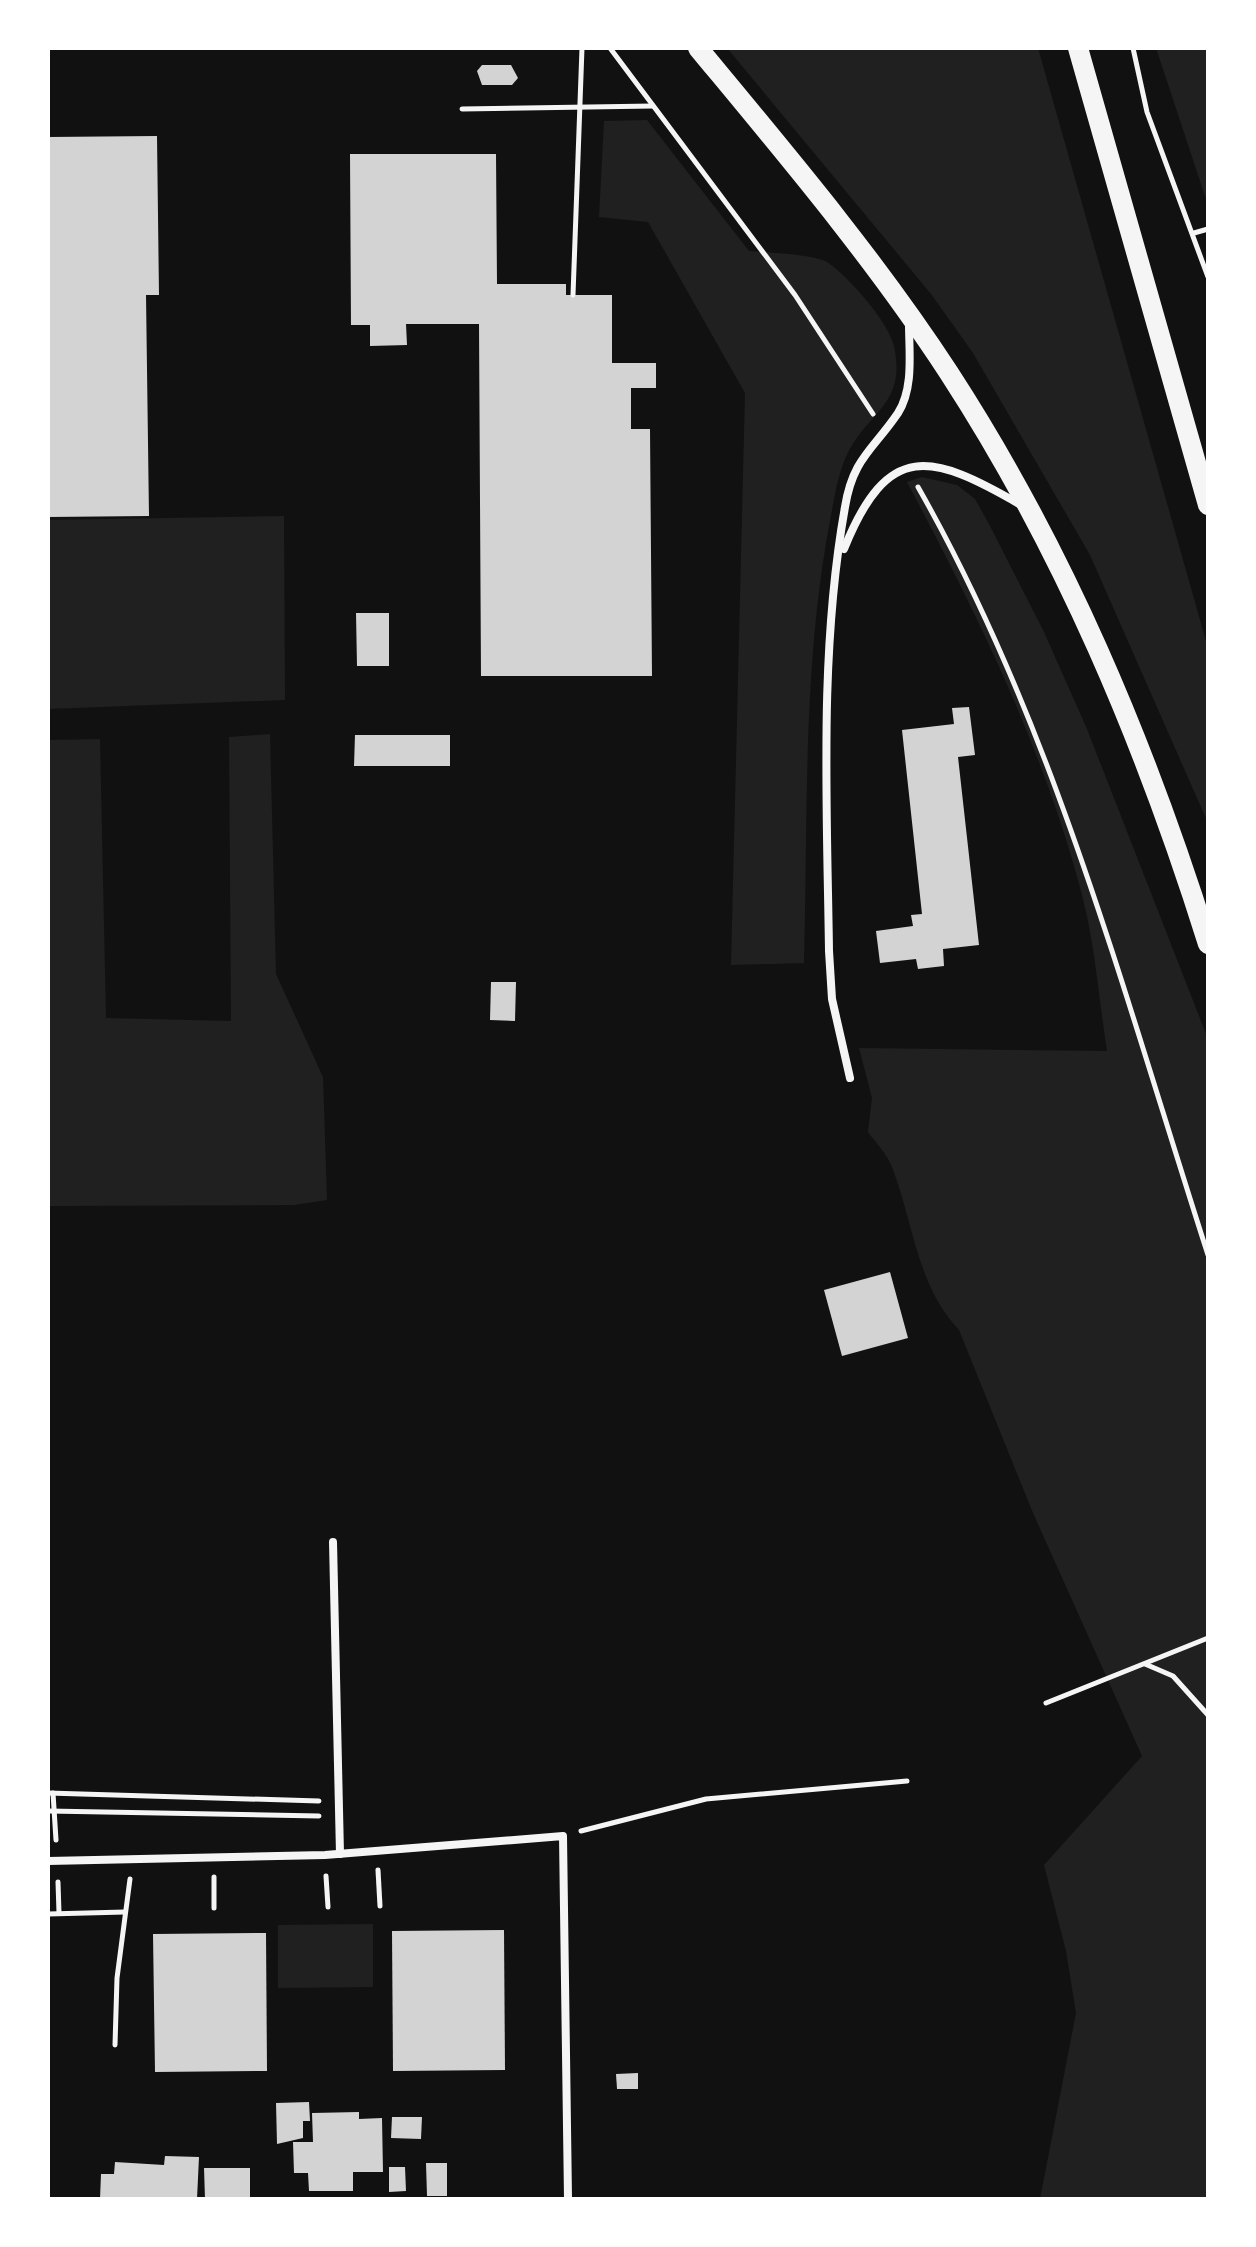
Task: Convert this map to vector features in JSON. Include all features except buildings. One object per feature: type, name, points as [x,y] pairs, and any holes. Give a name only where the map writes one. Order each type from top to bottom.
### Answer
[{"type":"main road","points":[[698,48],[836,214],[977,418],[1030,511],[1059,563],[1123,702],[1182,860],[1208,944]]},
{"type":"main road","points":[[1078,48],[1208,505]]},
{"type":"street","points":[[850,1078],[832,999],[829,951],[829,653],[850,481],[866,450],[898,412],[909,382],[909,316]]},
{"type":"street","points":[[839,561],[872,492],[884,478],[907,468],[941,465],[967,474],[1030,511]]},
{"type":"street","points":[[333,1542],[340,1854]]},
{"type":"street","points":[[48,1861],[325,1855],[563,1836],[568,2199]]},
{"type":"path","points":[[573,295],[582,48]]},
{"type":"path","points":[[610,48],[795,295],[883,429]]},
{"type":"path","points":[[1133,48],[1147,112],[1208,277]]},
{"type":"path","points":[[462,109],[580,110],[653,106]]},
{"type":"path","points":[[1194,233],[1208,229]]},
{"type":"path","points":[[907,468],[982,606],[1055,783],[1208,1255]]},
{"type":"path","points":[[1046,1703],[1208,1638]]},
{"type":"path","points":[[1145,1664],[1173,1676],[1208,1715]]},
{"type":"path","points":[[563,1836],[706,1799],[907,1781]]},
{"type":"path","points":[[48,1793],[340,1802]]},
{"type":"path","points":[[48,1811],[340,1817]]},
{"type":"path","points":[[377,1849],[380,1906]]},
{"type":"path","points":[[325,1855],[328,1907]]},
{"type":"path","points":[[115,2045],[117,1978],[132,1858]]},
{"type":"path","points":[[48,1914],[125,1912]]},
{"type":"shaded area","points":[[727,48],[1038,48],[1208,648],[1208,823],[1090,555],[973,353],[931,294]]},
{"type":"shaded area","points":[[1156,48],[1208,48],[1208,204],[1204,193]]},
{"type":"shaded area","points":[[647,120],[749,251],[827,262],[866,300],[884,324],[894,346],[896,378],[893,390],[854,442],[846,458],[835,493],[822,566],[808,736],[804,963],[731,965],[745,393],[648,222],[599,217],[604,121]]},
{"type":"shaded area","points":[[922,477],[957,485],[975,499],[1044,632],[1087,729],[1208,1039],[1208,2199],[1040,2199],[1076,2013],[1066,1951],[1044,1865],[1142,1756],[1033,1513],[959,1330],[933,1293],[892,1167],[868,1132],[872,1098],[859,1048],[1107,1051],[1090,933],[1066,841],[1006,683],[959,582],[907,482]]},
{"type":"shaded area","points":[[284,516],[285,700],[48,709],[48,520]]},
{"type":"shaded area","points":[[270,734],[276,974],[323,1077],[327,1200],[294,1205],[48,1206],[48,740],[100,739],[106,1018],[231,1021],[229,737]]},
{"type":"shaded area","points":[[373,1924],[373,1987],[278,1988],[278,1925]]}]
